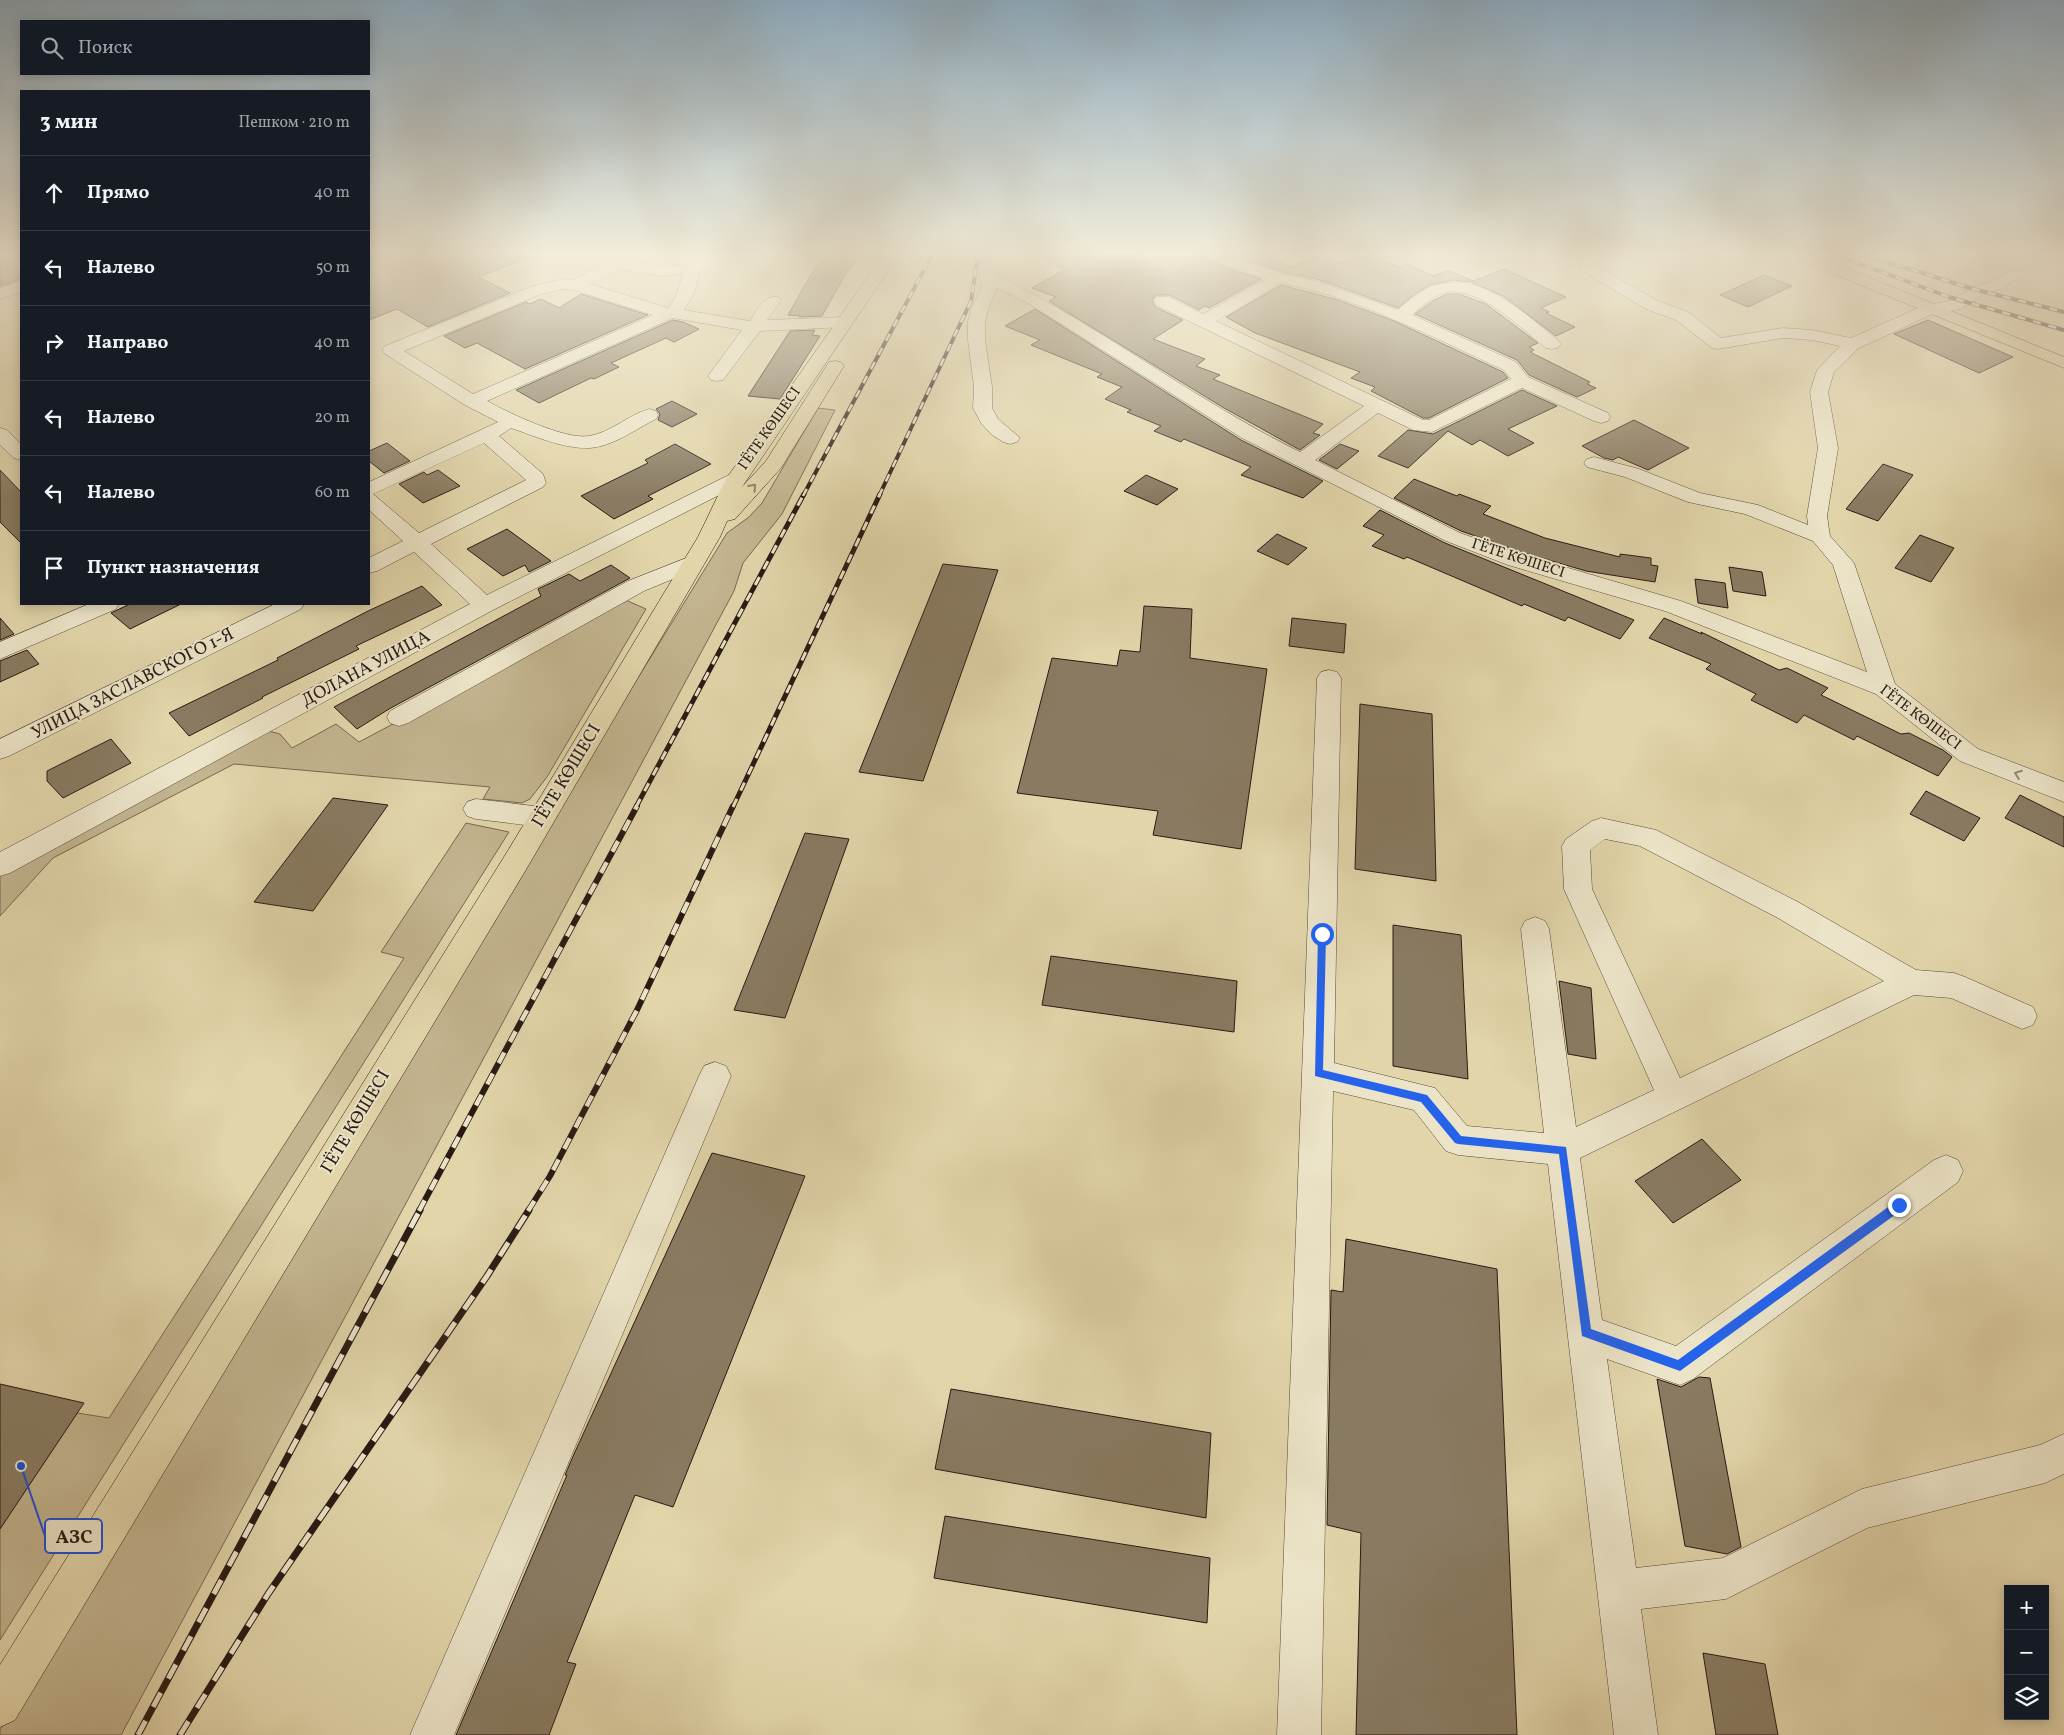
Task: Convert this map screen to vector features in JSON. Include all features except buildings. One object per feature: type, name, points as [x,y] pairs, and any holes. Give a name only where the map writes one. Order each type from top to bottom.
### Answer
[{"type":"main road","name":"ГЁТЕ КӨШЕСІ","points":[[0,1705],[542,817],[702,549],[736,479],[834,336]]},
{"type":"main road","name":"ГЁТЕ КӨШЕСІ","points":[[702,549],[774,464],[854,336]]},
{"type":"main road","points":[[1997,336],[2064,363]]},
{"type":"street","points":[[425,336],[391,350],[472,401],[512,422],[572,441],[590,442],[608,436],[649,415]]},
{"type":"street","points":[[472,401],[618,336]]},
{"type":"street","points":[[717,376],[747,336]]},
{"type":"street","points":[[978,336],[983,387],[983,410],[995,429],[1010,438]]},
{"type":"street","name":"ГЁТЕ КӨШЕСІ","points":[[1092,336],[1249,434],[1453,537],[1516,560],[1673,606],[1884,688],[1969,755],[2064,792]]},
{"type":"street","points":[[1234,336],[1420,426],[1432,426],[1522,381]]},
{"type":"street","points":[[1444,336],[1510,366],[1522,381],[1601,417]]},
{"type":"street","points":[[1542,336],[1552,344]]},
{"type":"street","points":[[1708,336],[1718,344],[1765,336]]},
{"type":"street","points":[[1816,336],[1853,344]]},
{"type":"street","points":[[1820,537],[1816,516],[1828,448],[1819,392],[1826,370],[1853,344],[1871,336]]},
{"type":"street","points":[[1302,460],[1376,406]]},
{"type":"street","points":[[370,489],[512,422]]},
{"type":"street","points":[[0,434],[20,453]]},
{"type":"street","points":[[370,565],[536,483],[536,478],[487,435]]},
{"type":"street","points":[[1594,463],[1632,473],[1695,498],[1751,509],[1820,537],[1843,563],[1884,688]]},
{"type":"street","name":"ДОЛАНА УЛИЦА","points":[[0,865],[486,605],[736,479]]},
{"type":"street","points":[[370,500],[486,605]]},
{"type":"street","points":[[399,717],[702,549]]},
{"type":"street","points":[[0,651],[106,605]]},
{"type":"street","name":"УЛИЦА ЗАСЛАВСКОГО 1-Я","points":[[0,750],[291,605]]},
{"type":"street","points":[[1299,1735],[1330,678]]},
{"type":"street","points":[[476,809],[542,817]]},
{"type":"street","points":[[1673,1098],[1578,889],[1576,846],[1601,828],[1646,837],[1788,910],[1911,982],[1954,986],[2022,1016]]},
{"type":"street","points":[[1536,929],[1636,1735]]},
{"type":"street","points":[[1318,1073],[1424,1098],[1458,1140],[1563,1150],[1911,982]]},
{"type":"street","points":[[432,1735],[715,1076]]},
{"type":"street","points":[[1586,1332],[1680,1366],[1946,1171]]},
{"type":"street","points":[[1618,1591],[1726,1578],[1862,1509],[2045,1463],[2064,1453]]},
{"type":"shaded area","points":[[818,408],[835,410],[782,514],[743,563],[734,591],[121,1735],[0,1735],[0,1730],[537,842],[727,533],[749,517],[762,503]]},
{"type":"shaded area","points":[[621,598],[646,609],[547,777],[530,799],[522,803],[483,799],[490,787],[234,764],[53,858],[0,916],[0,856],[265,730],[280,734],[292,748],[336,724],[359,742],[476,680]]},
{"type":"shaded area","points":[[466,823],[509,832],[0,1640],[0,1529],[77,1413],[109,1418],[404,958],[381,952]]},
{"type":"railway","points":[[803,496],[889,336]]},
{"type":"railway","points":[[879,496],[955,336]]},
{"type":"railway","points":[[636,807],[804,494]]},
{"type":"railway","points":[[733,807],[880,494]]},
{"type":"railway","points":[[419,1211],[637,806]]},
{"type":"railway","points":[[528,1211],[550,1176],[637,1010],[733,806]]},
{"type":"railway","points":[[138,1735],[420,1210]]},
{"type":"railway","points":[[180,1735],[268,1594],[487,1276],[529,1210]]},
{"type":"place","name":"АЗС","points":[[21,1466]]},
{"type":"route","points":[[1322,934],[1318,1073],[1424,1098],[1458,1140],[1563,1150],[1586,1332],[1680,1366],[1899,1205]]}]
